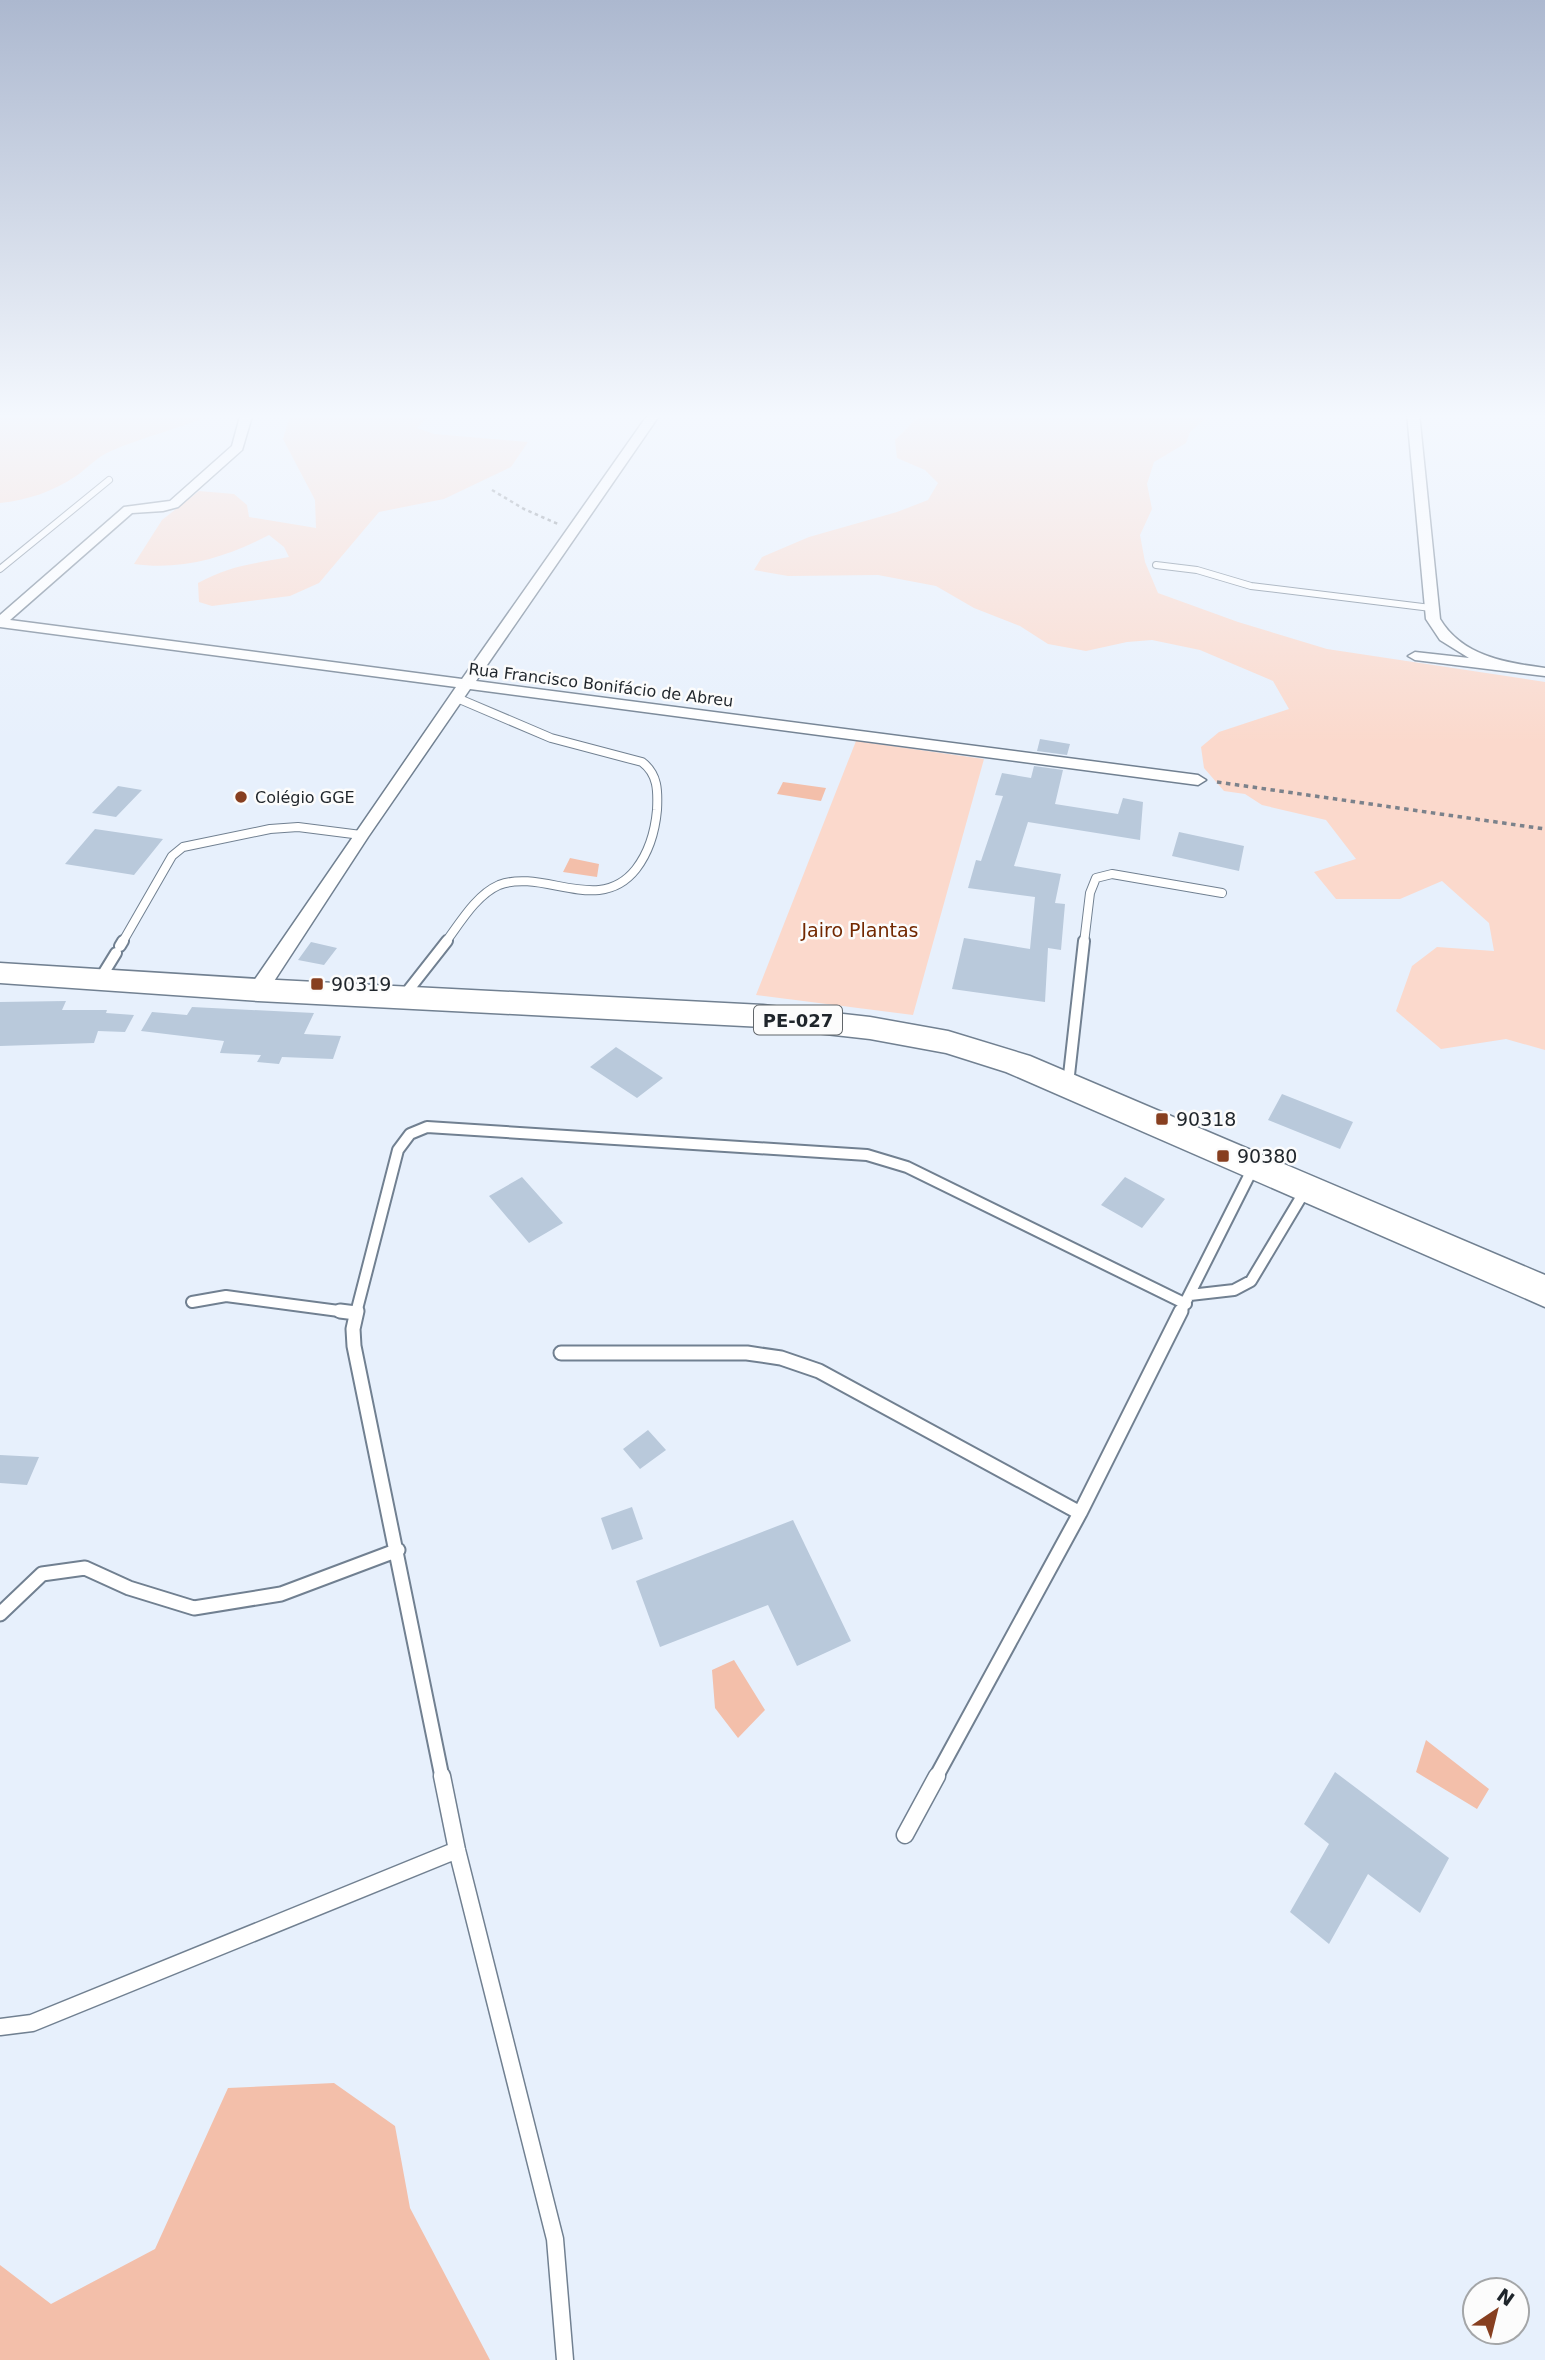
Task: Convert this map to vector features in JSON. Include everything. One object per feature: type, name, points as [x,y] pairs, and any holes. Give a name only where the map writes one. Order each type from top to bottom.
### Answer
[{"type":"main road","name":"PE-027","points":[[0,972],[112,959],[258,990],[763,1016],[870,1028],[948,1042],[1018,1064],[1068,1084],[1545,1292]]},
{"type":"street","points":[[0,623],[113,523]]},
{"type":"street","points":[[258,990],[361,835],[580,523]]},
{"type":"street","points":[[1424,523],[1433,620],[1440,634],[1453,645],[1500,666]]},
{"type":"street","name":"Rua Francisco Bonifácio de Abreu","points":[[0,623],[462,692],[1198,780]]},
{"type":"street","points":[[1415,656],[1545,672]]},
{"type":"lane","points":[[0,569],[56,523]]},
{"type":"lane","points":[[1156,565],[1197,570],[1251,586],[1432,608]]},
{"type":"lane","points":[[403,997],[480,898],[495,886],[526,883],[584,891],[610,890],[625,883],[636,871],[648,850],[654,831],[657,791],[653,769],[642,762],[551,738],[462,692]]},
{"type":"lane","points":[[112,959],[172,856],[183,846],[270,829],[298,827],[361,835]]},
{"type":"lane","points":[[1068,1084],[1090,893],[1096,878],[1112,874],[1222,893]]},
{"type":"lane","points":[[565,2360],[555,2239],[457,1850],[398,1550],[354,1346],[356,1313],[393,1161],[403,1141],[417,1129],[428,1127],[867,1155],[907,1167],[1188,1300],[1234,1290],[1251,1281],[1306,1189]]},
{"type":"lane","points":[[905,1835],[1080,1513],[1255,1165]]},
{"type":"lane","points":[[192,1303],[226,1296],[356,1313]]},
{"type":"lane","points":[[561,1353],[747,1353],[781,1358],[818,1371],[1080,1513]]},
{"type":"lane","points":[[0,1614],[42,1574],[85,1568],[129,1588],[194,1608],[281,1594],[398,1550]]},
{"type":"lane","points":[[0,2027],[32,2023],[457,1850]]},
{"type":"path","points":[[557,523],[575,531]]},
{"type":"path","points":[[1198,780],[1545,829]]},
{"type":"green space","points":[[160,523],[286,523],[316,528],[316,523],[370,523],[319,583],[290,596],[212,606],[199,602],[198,583],[210,577],[242,566],[289,557],[284,547],[269,535],[237,550],[187,564],[134,564]]},
{"type":"green space","points":[[858,523],[1145,523],[1140,535],[1145,562],[1158,593],[1238,622],[1327,649],[1545,682],[1545,1050],[1506,1039],[1441,1049],[1396,1011],[1412,966],[1437,947],[1494,951],[1489,923],[1442,881],[1400,899],[1336,899],[1314,872],[1356,859],[1326,820],[1262,805],[1245,794],[1224,791],[1204,768],[1201,747],[1219,732],[1289,709],[1273,681],[1200,650],[1152,640],[1127,642],[1086,651],[1048,644],[1020,626],[974,608],[936,586],[878,575],[788,576],[754,570],[762,557],[809,537]]},
{"type":"green space","name":"Jairo Plantas","points":[[856,741],[984,759],[913,1015],[756,995]]},
{"type":"shaded area","points":[[783,782],[826,788],[821,801],[777,794]]},
{"type":"shaded area","points":[[570,858],[599,864],[597,877],[563,872]]},
{"type":"shaded area","points":[[734,1660],[765,1710],[738,1738],[715,1708],[712,1670]]},
{"type":"shaded area","points":[[1426,1740],[1489,1789],[1477,1809],[1416,1772]]},
{"type":"shaded area","points":[[334,2083],[395,2126],[410,2208],[490,2360],[0,2360],[0,2265],[51,2304],[155,2249],[228,2088]]},
{"type":"building","points":[[1040,739],[1070,744],[1067,755],[1037,751]]},
{"type":"building","points":[[1034,766],[1063,770],[1055,804],[1118,814],[1123,798],[1143,802],[1140,840],[1028,822],[1014,866],[1061,874],[1055,903],[1065,904],[1061,950],[1048,948],[1045,1002],[952,989],[964,938],[1030,949],[1035,897],[968,888],[976,860],[981,861],[1003,796],[995,795],[1002,773],[1031,778]]},
{"type":"building","points":[[118,786],[142,790],[116,817],[92,813]]},
{"type":"building","points":[[95,829],[163,839],[134,875],[65,864]]},
{"type":"building","points":[[1179,832],[1244,846],[1239,871],[1172,856]]},
{"type":"building","points":[[311,942],[337,948],[324,965],[298,960]]},
{"type":"building","points":[[66,1001],[62,1010],[107,1010],[106,1013],[134,1015],[125,1032],[98,1031],[94,1043],[0,1046],[0,1002]]},
{"type":"building","points":[[192,1007],[314,1013],[304,1034],[341,1036],[333,1059],[282,1057],[279,1064],[257,1062],[261,1055],[220,1053],[224,1041],[141,1031],[152,1012],[187,1015]]},
{"type":"building","points":[[616,1047],[663,1078],[637,1098],[590,1067]]},
{"type":"building","points":[[1282,1094],[1353,1122],[1340,1149],[1268,1120]]},
{"type":"building","points":[[522,1177],[563,1223],[529,1243],[489,1196]]},
{"type":"building","points":[[1125,1177],[1165,1199],[1142,1228],[1101,1205]]},
{"type":"building","points":[[648,1430],[666,1450],[640,1469],[623,1449]]},
{"type":"building","points":[[0,1455],[39,1457],[27,1485],[0,1483]]},
{"type":"building","points":[[632,1507],[643,1539],[612,1550],[601,1518]]},
{"type":"building","points":[[793,1520],[851,1641],[797,1666],[768,1605],[660,1647],[636,1581]]},
{"type":"building","points":[[1335,1772],[1449,1858],[1420,1913],[1368,1874],[1329,1944],[1290,1912],[1329,1844],[1304,1824]]},
{"type":"place","name":"Colégio GGE","points":[[241,797]]},
{"type":"place","name":"90319","points":[[317,984]]},
{"type":"place","name":"90318","points":[[1162,1119]]},
{"type":"place","name":"90380","points":[[1223,1156]]}]
